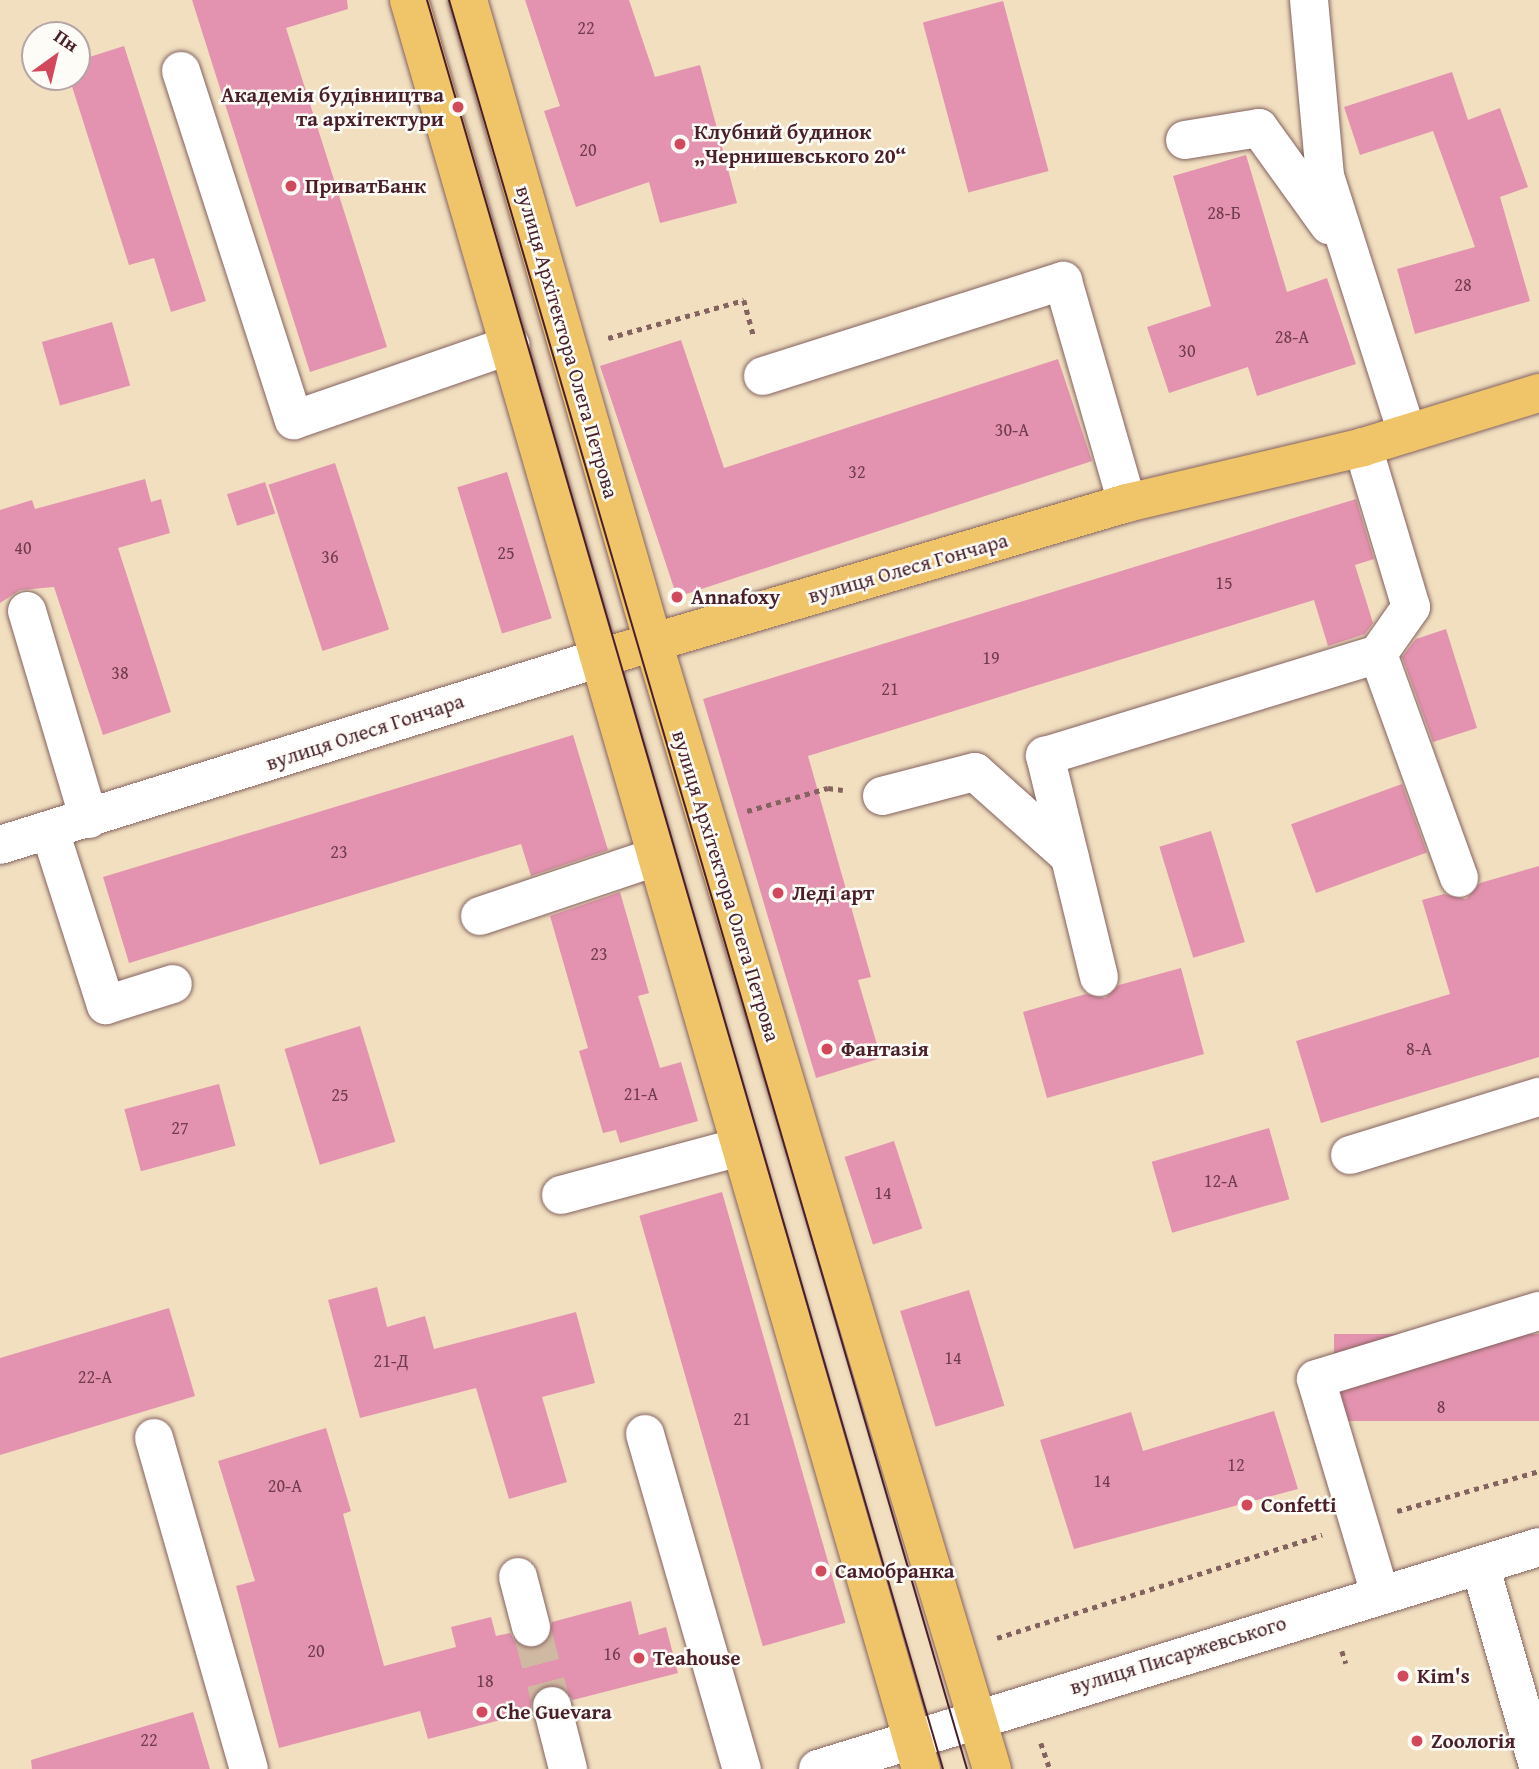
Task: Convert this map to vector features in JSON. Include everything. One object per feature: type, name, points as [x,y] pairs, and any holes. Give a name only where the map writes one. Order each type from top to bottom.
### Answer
[{"type":"main road","points":[[409,0],[916,1753]]},
{"type":"main road","name":"вулиця Архітектора Олега Петрова","points":[[468,0],[653,642],[992,1769]]},
{"type":"main road","name":"вулиця Олеся Гончара","points":[[600,658],[1127,503],[1363,447],[1539,393]]},
{"type":"street","points":[[1309,0],[1325,176],[1407,433]]},
{"type":"street","points":[[181,71],[294,419],[510,345]]},
{"type":"street","points":[[1185,140],[1259,128],[1349,252]]},
{"type":"street","points":[[763,376],[1063,281],[1127,503]]},
{"type":"street","points":[[1099,977],[1045,756],[1378,654],[1411,607],[1363,447]]},
{"type":"street","points":[[27,611],[89,819]]},
{"type":"street","points":[[1378,654],[1459,878]]},
{"type":"street","name":"вулиця Олеся Гончара","points":[[0,845],[600,658]]},
{"type":"street","points":[[882,796],[975,772],[1070,857]]},
{"type":"street","points":[[50,831],[106,1006],[173,984]]},
{"type":"street","points":[[480,916],[655,857]]},
{"type":"street","points":[[1350,1155],[1539,1097]]},
{"type":"street","points":[[561,1195],[740,1147]]},
{"type":"street","points":[[1380,1594],[1316,1379],[1539,1311]]},
{"type":"street","points":[[645,1434],[741,1769]]},
{"type":"street","points":[[154,1438],[249,1769]]},
{"type":"street","name":"вулиця Писаржевського","points":[[818,1769],[916,1753],[976,1716],[1539,1546]]},
{"type":"street","points":[[1480,1565],[1539,1769]]},
{"type":"street","points":[[518,1577],[531,1627]]},
{"type":"street","points":[[552,1706],[568,1769]]},
{"type":"path","points":[[569,349],[744,300],[763,376]]},
{"type":"path","points":[[708,823],[828,788],[882,796]]},
{"type":"path","points":[[988,1641],[1358,1522],[1539,1471]]},
{"type":"path","points":[[1341,1648],[1346,1663]]},
{"type":"building","points":[[192,0],[347,0],[348,9],[286,28],[387,347],[310,372]]},
{"type":"building","points":[[525,0],[629,0],[655,77],[700,65],[737,203],[660,223],[649,182],[576,207],[544,111],[560,106]]},
{"type":"building","points":[[1003,1],[1049,171],[968,192],[923,22]]},
{"type":"building","points":[[124,46],[206,301],[171,312],[154,258],[129,265],[73,91],[91,91],[91,57]]},
{"type":"building","points":[[1452,72],[1468,120],[1500,108],[1528,187],[1500,197],[1530,301],[1415,334],[1397,269],[1475,247],[1433,131],[1360,155],[1344,107]]},
{"type":"building","points":[[1246,155],[1287,292],[1327,278],[1356,364],[1257,396],[1248,367],[1169,393],[1147,327],[1211,306],[1173,176]]},
{"type":"building","points":[[112,322],[130,385],[60,406],[42,342]]},
{"type":"building","points":[[681,340],[724,468],[1058,359],[1092,461],[677,597],[600,366]]},
{"type":"building","points":[[335,463],[389,629],[323,651],[268,485]]},
{"type":"building","points":[[507,472],[552,618],[502,634],[457,487]]},
{"type":"building","points":[[145,479],[151,502],[161,499],[170,533],[118,548],[171,712],[103,735],[54,587],[20,590],[0,603],[0,510],[32,500],[35,509]]},
{"type":"building","points":[[265,482],[275,513],[237,526],[227,494]]},
{"type":"building","points":[[1356,499],[1374,559],[1355,565],[1373,623],[1365,634],[1328,646],[1314,600],[808,756],[871,977],[858,980],[881,1058],[816,1078],[703,699]]},
{"type":"building","points":[[1446,629],[1477,728],[1433,742],[1402,657],[1416,639]]},
{"type":"building","points":[[573,735],[608,850],[531,876],[521,844],[129,963],[103,877]]},
{"type":"building","points":[[1402,784],[1427,853],[1316,893],[1291,824]]},
{"type":"building","points":[[1211,831],[1245,942],[1193,958],[1159,847]]},
{"type":"building","points":[[1539,866],[1539,1057],[1321,1123],[1296,1041],[1450,994],[1422,900],[1444,894],[1466,899],[1480,883]]},
{"type":"building","points":[[620,892],[649,993],[638,996],[660,1068],[681,1062],[698,1121],[620,1143],[616,1130],[603,1133],[579,1051],[588,1048],[550,916]]},
{"type":"building","points":[[1181,968],[1204,1054],[1047,1098],[1023,1012],[1086,994],[1105,998],[1119,985]]},
{"type":"building","points":[[360,1026],[395,1142],[320,1165],[284,1049]]},
{"type":"building","points":[[219,1084],[236,1146],[141,1171],[124,1109]]},
{"type":"building","points":[[1269,1128],[1289,1199],[1172,1233],[1152,1162]]},
{"type":"building","points":[[894,1141],[922,1228],[873,1245],[845,1157]]},
{"type":"building","points":[[722,1192],[845,1623],[763,1646],[639,1216]]},
{"type":"building","points":[[377,1287],[387,1327],[425,1316],[434,1349],[576,1312],[595,1383],[542,1397],[567,1482],[509,1499],[476,1388],[360,1418],[328,1300]]},
{"type":"building","points":[[969,1290],[1004,1406],[936,1427],[900,1311]]},
{"type":"building","points":[[169,1308],[195,1396],[0,1455],[0,1358]]},
{"type":"building","points":[[1334,1334],[1539,1334],[1539,1421],[1334,1421]]},
{"type":"building","points":[[1274,1411],[1298,1489],[1074,1549],[1040,1440],[1131,1412],[1143,1451]]},
{"type":"building","points":[[326,1428],[351,1511],[343,1514],[384,1666],[456,1647],[451,1627],[491,1617],[496,1636],[510,1633],[516,1643],[536,1648],[547,1642],[552,1622],[631,1601],[639,1635],[666,1627],[678,1673],[573,1700],[559,1685],[546,1685],[531,1699],[531,1712],[428,1739],[420,1711],[279,1748],[236,1586],[255,1581],[218,1461]]},
{"type":"building","points":[[193,1712],[210,1769],[32,1769],[31,1760]]},
{"type":"tunnel","points":[[531,1627],[552,1706]]},
{"type":"tram line","points":[[427,0],[943,1769]]},
{"type":"tram line","points":[[449,0],[967,1769]]},
{"type":"place","name":"Академія будівництва та архітектури","points":[[458,107]]},
{"type":"place","name":"Клубний будинок „Чернишевського 20“","points":[[680,144]]},
{"type":"place","name":"ПриватБанк","points":[[291,186]]},
{"type":"place","name":"Annafoxy","points":[[677,597]]},
{"type":"place","name":"Леді арт","points":[[778,893]]},
{"type":"place","name":"Фантазія","points":[[827,1049]]},
{"type":"place","name":"Confetti","points":[[1247,1505]]},
{"type":"place","name":"Самобранка","points":[[821,1571]]},
{"type":"place","name":"Teahouse","points":[[639,1658]]},
{"type":"place","name":"Kim's","points":[[1403,1676]]},
{"type":"place","name":"Che Guevara","points":[[482,1712]]},
{"type":"place","name":"Zooлогія","points":[[1417,1741]]}]
